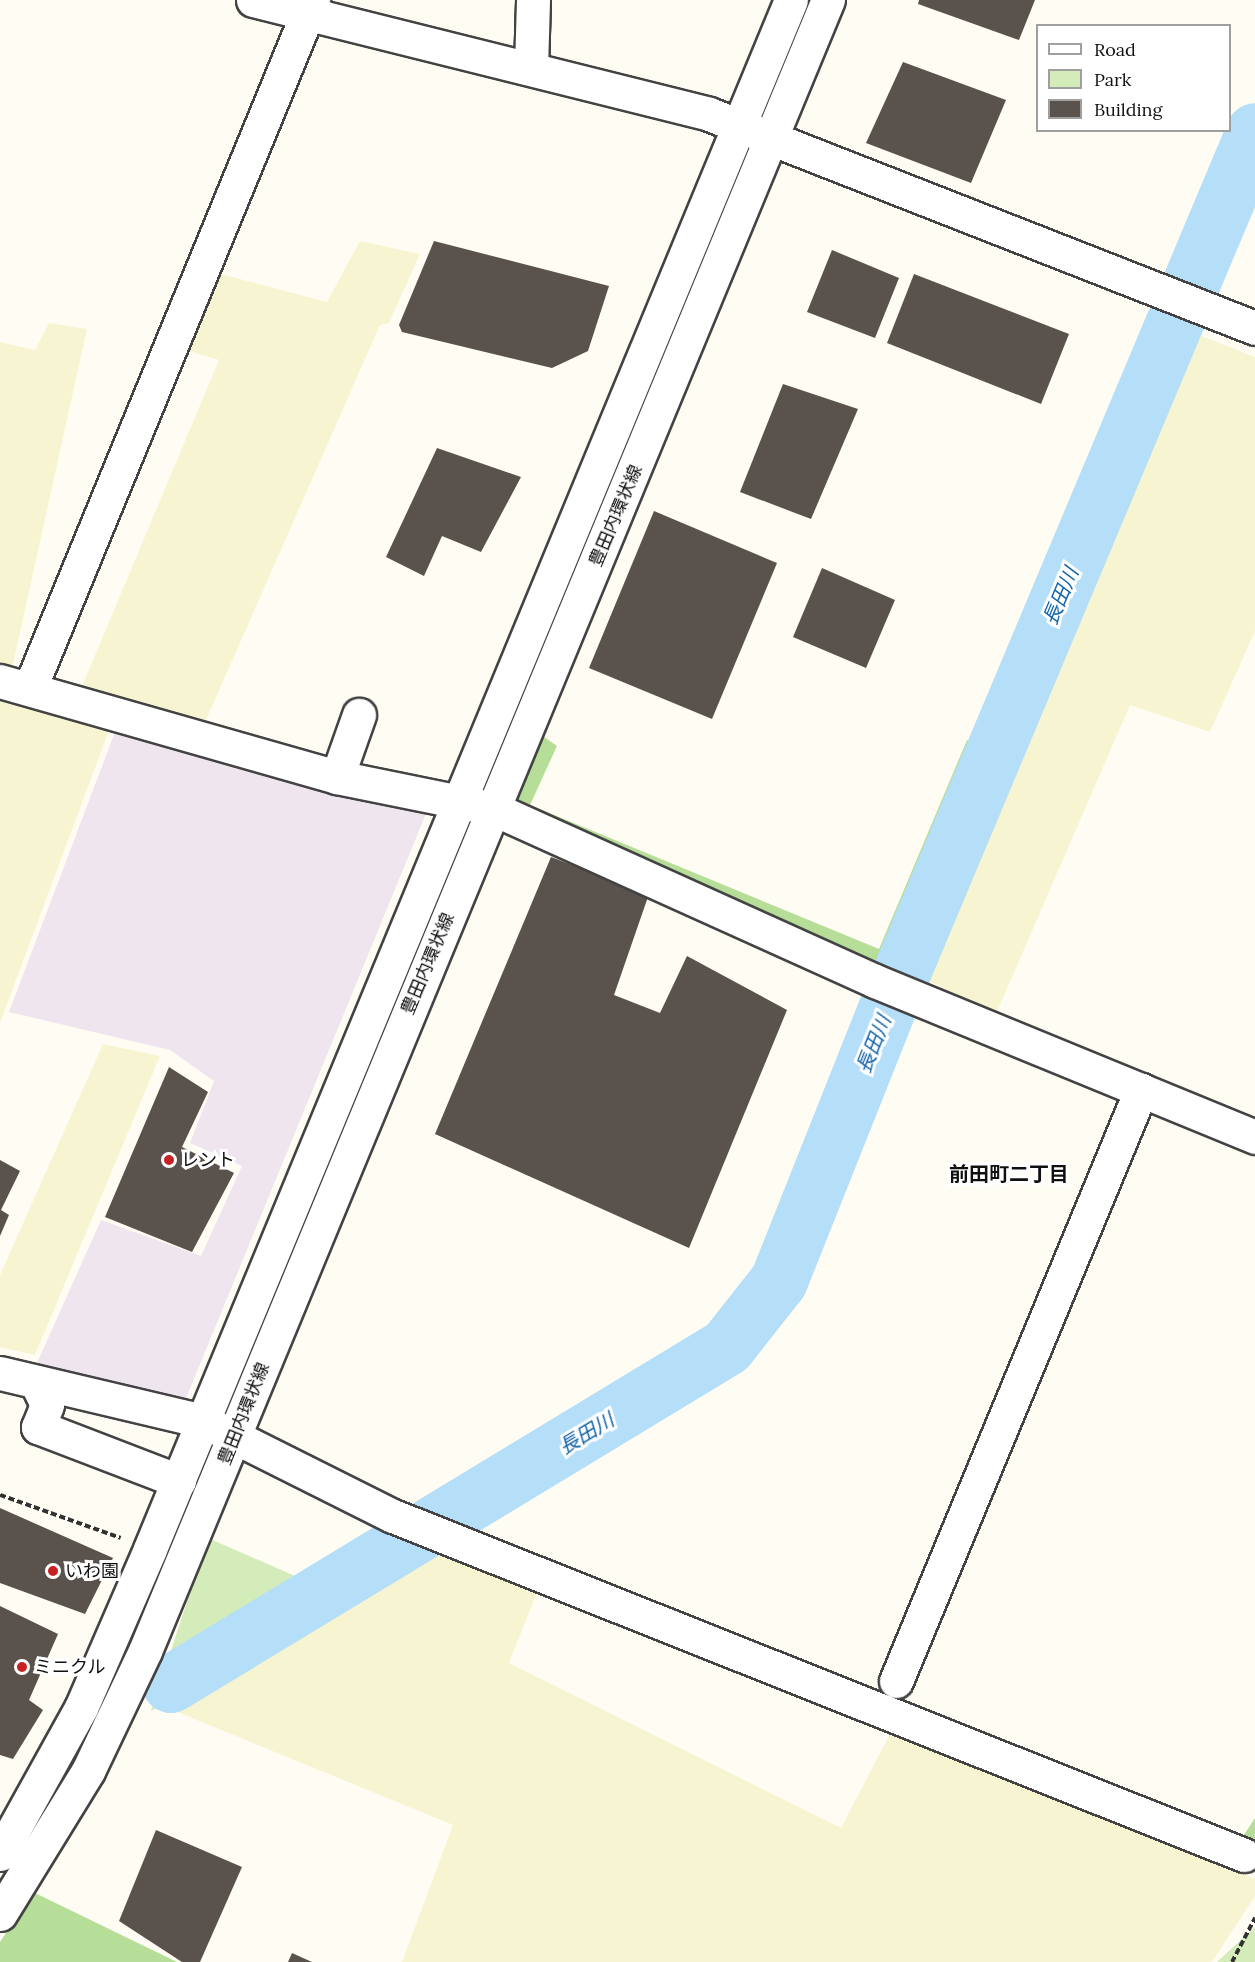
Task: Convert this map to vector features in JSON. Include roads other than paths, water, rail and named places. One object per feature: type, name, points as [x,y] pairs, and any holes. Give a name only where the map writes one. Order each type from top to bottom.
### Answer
[{"type":"street","points":[[253,0],[310,7],[740,126],[1156,285],[1255,328]]},
{"type":"street","points":[[531,68],[533,0]]},
{"type":"street","name":"豊田内環状線","points":[[0,1854],[81,1708],[179,1481],[740,126],[790,0]]},
{"type":"street","name":"豊田内環状線","points":[[0,1914],[62,1817],[117,1713],[234,1440],[828,0]]},
{"type":"street","points":[[310,7],[15,684],[337,777],[494,809],[875,981],[1255,1137]]},
{"type":"street","points":[[337,777],[359,715]]},
{"type":"street","points":[[896,1681],[1141,1090]]},
{"type":"street","points":[[0,1372],[203,1421],[234,1440],[393,1516],[1245,1856]]},
{"type":"street","points":[[36,1382],[47,1405],[38,1427],[179,1481]]},
{"type":"waterway","name":"長田川","points":[[171,1684],[727,1347],[779,1281],[901,975],[1255,132]]},
{"type":"place","name":"レント","points":[[169,1160]]},
{"type":"place","name":"いわ園","points":[[53,1571]]},
{"type":"place","name":"ミニクル","points":[[22,1667]]},
{"type":"district","name":"前田町二丁目","points":[[1009,1173]]}]
